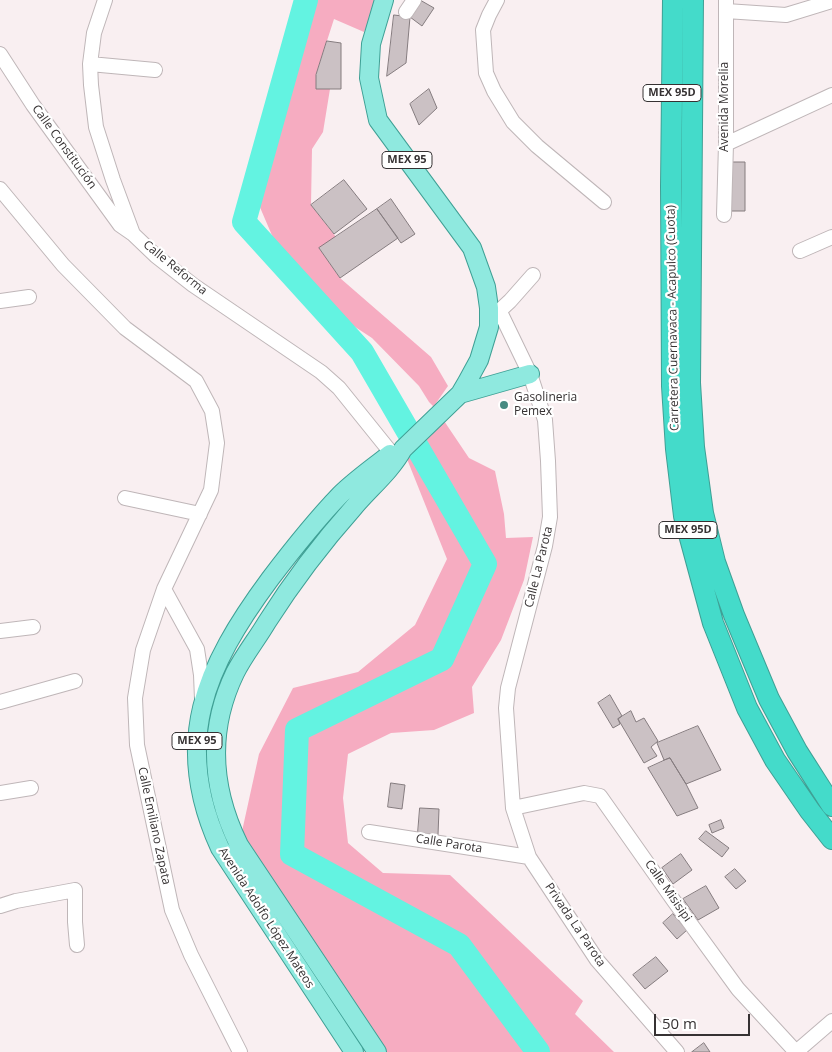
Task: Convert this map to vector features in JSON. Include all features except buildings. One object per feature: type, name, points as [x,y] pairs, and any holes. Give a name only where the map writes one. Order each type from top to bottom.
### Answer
[{"type":"highway","name":"Carretera Cuernavaca - Acapulco (Cuota)","points":[[673,0],[671,177],[672,386],[676,449],[684,516],[713,623],[747,708],[775,760],[832,839]]},
{"type":"highway","name":"Carretera Cuernavaca - Acapulco (Cuota)","points":[[693,0],[690,383],[694,447],[703,513],[715,562],[734,615],[769,698],[797,751],[832,806]]},
{"type":"main road","name":"MEX 95","points":[[384,0],[371,44],[369,78],[378,120],[472,248],[493,311],[479,360],[468,382],[460,394],[400,451]]},
{"type":"main road","points":[[460,394],[530,374]]},
{"type":"main road","name":"Avenida Adolfo López Mateos","points":[[354,1052],[220,848],[203,804],[198,776],[197,739],[202,703],[212,674],[226,646],[253,602],[289,555],[341,494],[400,451]]},
{"type":"main road","name":"Avenida Adolfo López Mateos","points":[[377,1052],[238,844],[220,797],[217,780],[216,746],[222,708],[228,690],[245,656],[311,559],[400,451]]},
{"type":"street","name":"Calle Reforma","points":[[105,0],[94,33],[90,64],[96,127],[133,234],[156,256],[192,285],[321,372],[340,388],[400,451]]},
{"type":"street","points":[[406,12],[414,0]]},
{"type":"street","points":[[497,0],[483,30],[486,73],[494,91],[513,122],[537,146],[604,202]]},
{"type":"street","points":[[726,6],[786,15],[832,1]]},
{"type":"street","name":"Avenida Morelia","points":[[724,215],[726,6]]},
{"type":"street","name":"Calle Constitución","points":[[0,54],[33,104],[120,224],[133,234]]},
{"type":"street","points":[[90,64],[155,70]]},
{"type":"street","points":[[726,144],[832,95]]},
{"type":"street","name":"Calle Emiliano Zapata","points":[[0,189],[63,265],[125,328],[196,381],[212,411],[217,443],[211,490],[164,589],[143,650],[134,698],[137,745],[172,910],[191,955],[240,1052]]},
{"type":"street","points":[[800,251],[832,237]]},
{"type":"street","points":[[493,311],[510,301],[533,276]]},
{"type":"street","points":[[0,301],[29,297]]},
{"type":"street","name":"Calle La Parota","points":[[493,311],[502,316],[530,374],[544,420],[548,461],[550,517],[545,546],[506,702],[513,808]]},
{"type":"street","points":[[124,498],[200,514]]},
{"type":"street","points":[[164,589],[197,649],[201,675],[202,703]]},
{"type":"street","points":[[0,631],[33,627]]},
{"type":"street","points":[[0,702],[75,681]]},
{"type":"street","points":[[0,794],[32,788]]},
{"type":"street","name":"Calle Misisipi","points":[[513,808],[584,793],[600,796],[738,989],[796,1052]]},
{"type":"street","name":"Privada La Parota","points":[[513,808],[529,857],[597,960],[676,1052]]},
{"type":"street","name":"Calle Parota","points":[[369,832],[529,857]]},
{"type":"street","points":[[0,906],[16,900],[75,890],[76,945]]},
{"type":"street","points":[[796,1052],[832,1021]]},
{"type":"shaded area","points":[[310,0],[378,0],[364,32],[334,19],[316,75],[316,89],[330,89],[323,132],[312,149],[311,205],[336,237],[320,249],[340,278],[431,357],[448,386],[434,406],[469,458],[495,471],[504,514],[506,538],[533,537],[524,580],[501,640],[472,687],[474,713],[434,730],[391,733],[348,754],[343,798],[348,843],[383,873],[450,875],[583,1001],[575,1014],[614,1052],[377,1052],[239,845],[259,754],[293,688],[358,672],[415,625],[447,559],[403,449],[433,406],[419,386],[372,338],[320,304],[280,254],[256,198],[259,145]]},
{"type":"waterway","points":[[306,0],[244,222],[362,352],[485,564],[442,659],[297,730],[292,854],[459,945],[538,1052]]},
{"type":"place","name":"Gasolineria Pemex","points":[[504,405]]}]
